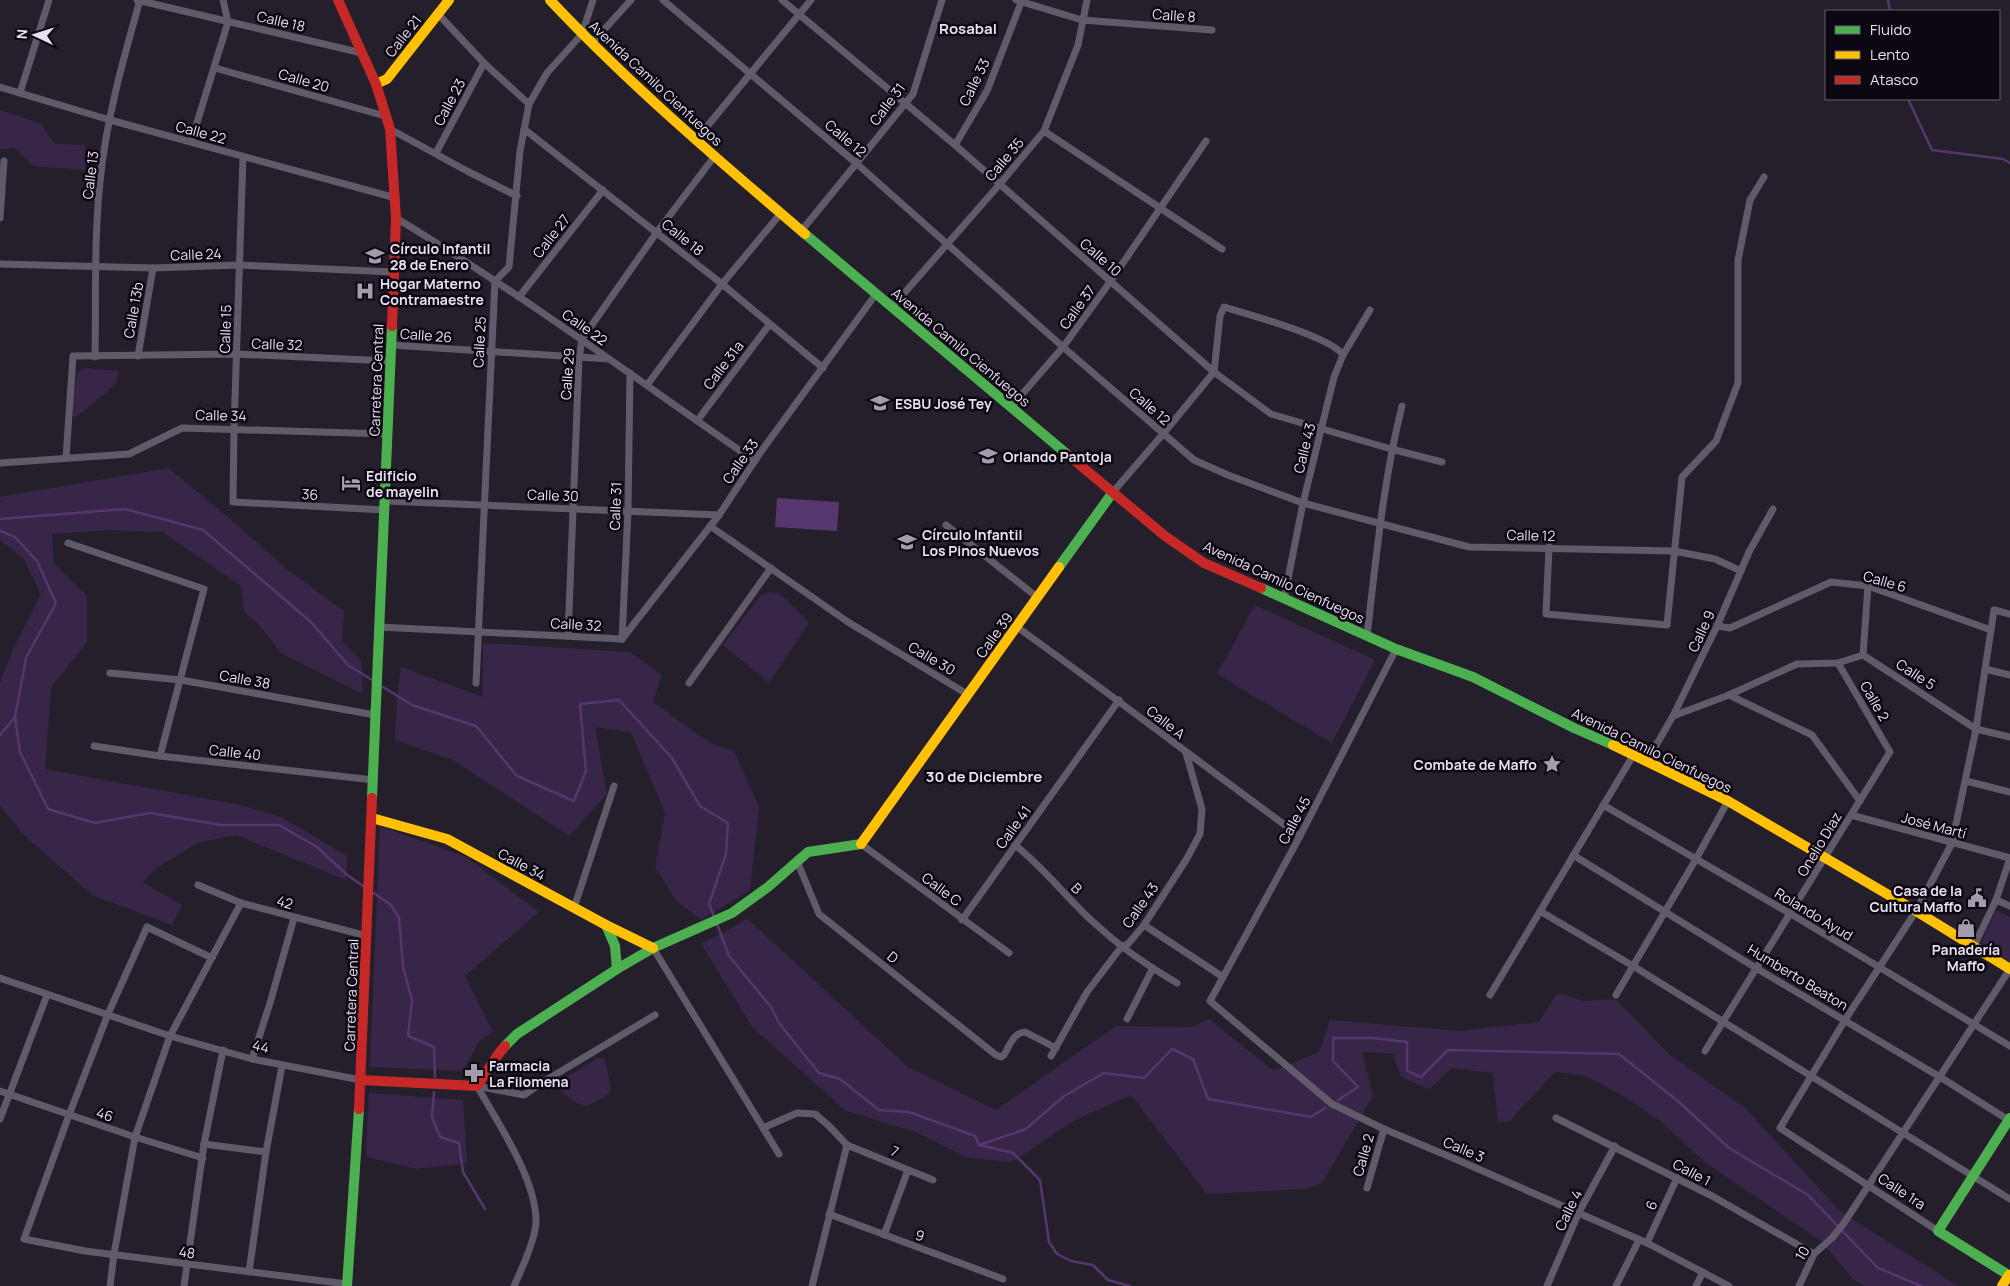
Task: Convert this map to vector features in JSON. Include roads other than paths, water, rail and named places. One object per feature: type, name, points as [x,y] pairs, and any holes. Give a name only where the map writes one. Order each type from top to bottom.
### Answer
[{"type":"main road","name":"Carretera Central","points":[[338,0],[376,84],[387,117],[390,129],[396,198],[361,1080],[347,1285]]},
{"type":"main road","name":"Calle 21","points":[[376,84],[387,79],[449,0]]},
{"type":"main road","name":"Avenida Camilo Cienfuegos","points":[[550,0],[592,44],[714,157],[1165,536],[1204,563],[1396,649],[1473,677],[1574,728],[1634,754],[1728,801],[1916,911],[2010,969]]},
{"type":"main road","name":"Calle 39","points":[[861,844],[1112,492]]},
{"type":"main road","name":"Calle 34","points":[[372,818],[447,839],[606,925],[653,948]]},
{"type":"main road","points":[[477,1086],[496,1056],[517,1034],[617,969],[653,948],[732,913],[768,887],[808,852],[861,844]]},
{"type":"main road","points":[[606,925],[614,940],[618,956],[617,969]]},
{"type":"main road","name":"44","points":[[361,1080],[477,1086]]},
{"type":"main road","points":[[1938,1231],[2010,1120]]},
{"type":"main road","name":"Calle 1ra","points":[[1938,1231],[2010,1275]]},
{"type":"main road","points":[[2002,1286],[2010,1275]]},
{"type":"street","points":[[20,93],[49,0]]},
{"type":"street","name":"Calle 18","points":[[138,0],[362,53]]},
{"type":"street","name":"Calle 13","points":[[96,357],[96,266],[100,181],[110,111],[138,0]]},
{"type":"street","points":[[191,142],[228,22],[223,0]]},
{"type":"street","points":[[495,281],[509,267],[524,128],[529,104],[547,73],[582,34],[593,0]]},
{"type":"street","points":[[592,44],[631,0]]},
{"type":"street","name":"Calle 12","points":[[663,0],[856,163],[1063,347],[1194,460],[1303,503],[1468,547],[1674,551],[1715,558],[1741,571]]},
{"type":"street","name":"Calle 10","points":[[782,0],[955,145],[1214,372],[1271,414],[1442,462]]},
{"type":"street","points":[[696,141],[811,0]]},
{"type":"street","name":"Calle 31","points":[[802,230],[913,94],[942,0]]},
{"type":"street","name":"Calle 35","points":[[892,307],[1044,131],[1078,45],[1087,0]]},
{"type":"street","name":"Calle 8","points":[[1020,1],[1082,20],[1212,30]]},
{"type":"street","name":"Calle 33","points":[[955,145],[987,91],[1020,1]]},
{"type":"street","points":[[438,14],[484,63],[529,104]]},
{"type":"street","name":"Calle 23","points":[[436,153],[484,63]]},
{"type":"street","name":"Calle 20","points":[[215,68],[387,117]]},
{"type":"street","name":"Calle 22","points":[[0,87],[110,120],[396,198]]},
{"type":"street","name":"Calle 18","points":[[524,128],[722,284],[823,368]]},
{"type":"street","points":[[390,129],[517,196]]},
{"type":"street","points":[[1044,131],[1222,249]]},
{"type":"street","name":"Calle 37","points":[[1011,407],[1063,347],[1206,142]]},
{"type":"street","name":"Calle 15","points":[[233,502],[243,157]]},
{"type":"street","name":"Calle 29","points":[[568,636],[579,358],[582,339],[657,232],[714,157]]},
{"type":"street","points":[[0,218],[4,161]]},
{"type":"street","points":[[1549,548],[1546,614],[1667,625],[1682,477],[1716,441],[1738,383],[1738,260],[1750,200],[1764,177]]},
{"type":"street","name":"Calle 27","points":[[519,297],[603,190]]},
{"type":"street","points":[[647,385],[722,284],[781,213]]},
{"type":"street","name":"Calle 22","points":[[396,218],[460,257],[582,339],[755,461]]},
{"type":"street","name":"Calle 24","points":[[0,264],[153,268],[239,265],[393,272]]},
{"type":"street","name":"Calle 13b","points":[[138,356],[153,268]]},
{"type":"street","name":"Calle 25","points":[[476,683],[495,281]]},
{"type":"street","name":"Calle 33","points":[[622,640],[719,515],[755,461],[876,294]]},
{"type":"street","points":[[1214,372],[1220,316],[1224,307],[1262,318],[1315,338],[1340,350],[1343,355]]},
{"type":"street","name":"Calle 43","points":[[1284,599],[1303,503],[1334,377],[1343,355],[1370,310]]},
{"type":"street","name":"Calle 31a","points":[[697,421],[769,325]]},
{"type":"street","name":"Calle 26","points":[[391,345],[609,359]]},
{"type":"street","name":"Calle 32","points":[[66,458],[72,356],[236,354],[390,361]]},
{"type":"street","name":"Calle 39","points":[[1112,492],[1164,434],[1214,372]]},
{"type":"street","name":"Calle 31","points":[[622,640],[628,511],[630,373]]},
{"type":"street","points":[[1367,636],[1380,523],[1392,449],[1402,406]]},
{"type":"street","name":"Calle 34","points":[[0,463],[129,454],[182,428],[388,434]]},
{"type":"street","name":"36","points":[[233,502],[385,506]]},
{"type":"street","name":"Calle 30","points":[[385,506],[485,505],[719,515]]},
{"type":"street","name":"Calle 9","points":[[1648,761],[1673,716],[1717,626],[1748,552],[1773,509]]},
{"type":"street","name":"Calle 30","points":[[710,526],[848,622],[967,694]]},
{"type":"street","points":[[946,526],[1037,597]]},
{"type":"street","points":[[68,543],[204,589],[160,756]]},
{"type":"street","points":[[689,683],[771,568]]},
{"type":"street","name":"Calle 6","points":[[1717,626],[1730,628],[1831,582],[1868,586],[1991,630]]},
{"type":"street","points":[[1673,716],[1729,695],[1797,664],[1838,663],[1863,655],[1868,586]]},
{"type":"street","points":[[1812,1077],[1845,1020],[1916,911],[1952,843],[1976,729],[1994,610],[2010,614]]},
{"type":"street","name":"Calle 32","points":[[380,627],[622,640]]},
{"type":"street","name":"Calle A","points":[[1017,627],[1119,700],[1186,753],[1300,836]]},
{"type":"street","name":"Calle 45","points":[[1210,1001],[1300,836],[1396,649]]},
{"type":"street","name":"Calle 5","points":[[1863,655],[1976,729],[2010,737]]},
{"type":"street","name":"Calle 2","points":[[1838,663],[1890,752]]},
{"type":"street","points":[[1985,669],[2010,675]]},
{"type":"street","name":"Calle 38","points":[[110,673],[181,680],[376,710]]},
{"type":"street","points":[[1729,695],[1812,735],[1860,801]]},
{"type":"street","name":"Calle 41","points":[[962,920],[1119,700]]},
{"type":"street","name":"Calle 40","points":[[94,746],[160,756],[374,780]]},
{"type":"street","name":"Onelio Díaz","points":[[1705,1051],[1890,752]]},
{"type":"street","name":"Calle 43","points":[[1051,1056],[1087,992],[1122,946],[1128,944],[1144,925],[1186,860],[1200,834],[1202,809],[1186,753]]},
{"type":"street","points":[[1490,995],[1634,754]]},
{"type":"street","points":[[1966,781],[2010,792]]},
{"type":"street","points":[[574,908],[614,786]]},
{"type":"street","points":[[1616,995],[1728,801]]},
{"type":"street","name":"Rolando Ayud","points":[[1603,805],[1791,914],[2010,1046]]},
{"type":"street","name":"José Martí","points":[[1851,815],[2010,858]]},
{"type":"street","name":"Calle C","points":[[861,844],[1009,953]]},
{"type":"street","name":"B","points":[[1016,845],[1092,921],[1122,946],[1177,983]]},
{"type":"street","name":"Humberto Beaton","points":[[1573,855],[1756,968],[2010,1120]]},
{"type":"street","points":[[1974,946],[1996,900],[2010,858]]},
{"type":"street","name":"D","points":[[797,861],[819,914],[996,1055],[1001,1057],[1004,1055],[1016,1035],[1020,1032],[1026,1032],[1056,1048]]},
{"type":"street","name":"42","points":[[198,885],[241,903],[367,936]]},
{"type":"street","points":[[1996,900],[2010,906]]},
{"type":"street","points":[[110,1286],[135,1137],[170,1036],[241,903]]},
{"type":"street","points":[[1540,911],[1904,1132],[2010,1199]]},
{"type":"street","points":[[252,1059],[294,918]]},
{"type":"street","points":[[1144,925],[1223,977]]},
{"type":"street","points":[[69,1115],[108,1014],[147,927],[212,958]]},
{"type":"street","points":[[653,948],[779,1154]]},
{"type":"street","points":[[1127,1019],[1153,968]]},
{"type":"street","name":"10","points":[[1799,1286],[1814,1254],[1832,1238],[1844,1223],[2010,969]]},
{"type":"street","name":"44","points":[[0,978],[170,1036],[282,1066],[361,1080]]},
{"type":"street","points":[[0,1119],[47,995]]},
{"type":"street","name":"Calle 3","points":[[1210,1001],[1332,1104],[1384,1129],[1647,1243],[1729,1286]]},
{"type":"street","name":"44","points":[[477,1086],[524,1095],[655,1015]]},
{"type":"street","points":[[184,1286],[204,1144],[223,1050]]},
{"type":"street","points":[[249,1272],[266,1152],[282,1066]]},
{"type":"street","name":"Calle 1ra","points":[[1812,1077],[1780,1128],[1938,1231]]},
{"type":"street","points":[[477,1086],[532,1190],[536,1222],[528,1254],[514,1286]]},
{"type":"street","name":"46","points":[[0,1090],[69,1115],[203,1158]]},
{"type":"street","points":[[763,1128],[797,1113],[815,1114],[830,1126],[847,1145],[812,1286]]},
{"type":"street","name":"48","points":[[69,1115],[24,1239],[85,1251],[347,1285]]},
{"type":"street","name":"Calle 1","points":[[1556,1118],[1677,1178],[1814,1254]]},
{"type":"street","name":"Calle 2","points":[[1367,1188],[1384,1129]]},
{"type":"street","points":[[204,1144],[266,1152]]},
{"type":"street","name":"7","points":[[847,1145],[933,1180]]},
{"type":"street","name":"Calle 4","points":[[1547,1286],[1579,1212],[1615,1146]]},
{"type":"street","points":[[884,1235],[908,1170]]},
{"type":"street","name":"6","points":[[1647,1243],[1677,1178]]},
{"type":"street","name":"9","points":[[829,1214],[1003,1279]]},
{"type":"street","points":[[1616,1286],[1639,1240]]},
{"type":"street","points":[[1696,1286],[1703,1272]]},
{"type":"waterway","points":[[1888,0],[1890,10]]},
{"type":"waterway","points":[[1908,100],[1932,150],[2003,159],[2010,163]]},
{"type":"waterway","points":[[0,519],[125,509],[203,530],[311,622],[348,665],[372,680]]},
{"type":"waterway","points":[[0,531],[15,537],[37,561],[56,603],[26,658],[15,717],[20,752],[48,809],[95,823],[150,813],[221,825],[279,825],[317,847],[346,874],[363,886]]},
{"type":"waterway","points":[[383,687],[412,705],[476,726],[517,776],[574,801],[586,771],[580,704],[619,700],[672,758],[700,806],[728,823],[726,854],[709,904],[715,919]]},
{"type":"waterway","points":[[0,735],[15,717]]},
{"type":"waterway","points":[[374,893],[391,905],[399,918],[403,967],[412,1000],[408,1036],[434,1047],[435,1077]]},
{"type":"waterway","points":[[717,924],[729,956],[771,1007],[779,1023],[819,1073],[840,1079],[879,1110],[909,1112],[975,1136],[979,1145],[1026,1129],[1064,1096],[1104,1073],[1144,1078],[1172,1049],[1193,1059],[1208,1099],[1311,1117],[1325,1108]]},
{"type":"waterway","points":[[1338,1100],[1358,1087],[1333,1061],[1333,1038],[1373,1038],[1407,1042],[1407,1071],[1421,1077],[1448,1050],[1619,1054],[1679,1102],[1729,1148],[1808,1195],[1878,1268],[1921,1286]]},
{"type":"waterway","points":[[434,1092],[432,1117],[440,1137],[459,1143],[463,1172],[485,1209]]},
{"type":"waterway","points":[[980,1145],[1013,1153],[1040,1180],[1049,1242],[1057,1254],[1071,1261],[1093,1265],[1108,1280],[1130,1286]]},
{"type":"place","name":"Círculo Infantil 28 de Enero","points":[[375,256]]},
{"type":"place","name":"Hogar Materno Contramaestre","points":[[365,291]]},
{"type":"place","name":"ESBU José Tey","points":[[880,403]]},
{"type":"place","name":"Orlando Pantoja","points":[[988,456]]},
{"type":"place","name":"Edificio de mayelin","points":[[351,483]]},
{"type":"place","name":"Círculo Infantil Los Pinos Nuevos","points":[[907,542]]},
{"type":"place","name":"Combate de Maffo","points":[[1552,764]]},
{"type":"place","name":"Casa de la Cultura Maffo","points":[[1977,898]]},
{"type":"place","name":"Panadería Maffo","points":[[1966,928]]},
{"type":"place","name":"Farmacia La Filomena","points":[[474,1073]]},
{"type":"district","name":"Rosabal","points":[[968,28]]},
{"type":"district","name":"30 de Diciembre","points":[[984,776]]}]
